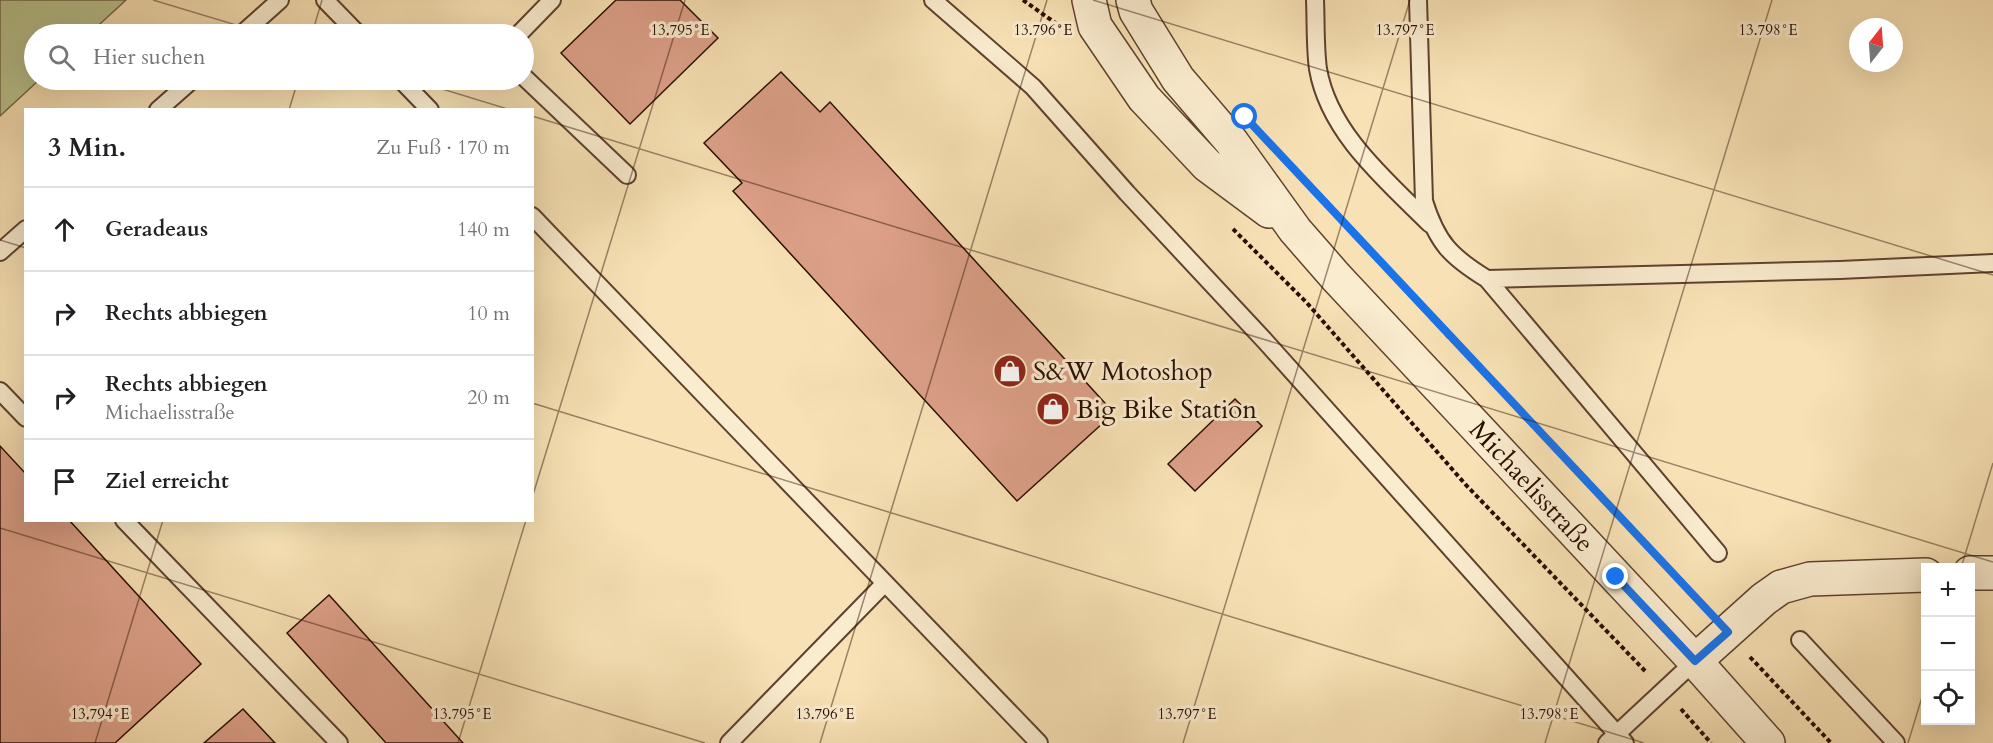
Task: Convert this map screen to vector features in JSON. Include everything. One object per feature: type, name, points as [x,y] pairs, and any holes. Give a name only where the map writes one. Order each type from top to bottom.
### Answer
[{"type":"street","name":"Michaelisstraße","points":[[1089,0],[1095,26],[1144,98],[1207,165],[1295,230]]},
{"type":"street","name":"Michaelisstraße","points":[[1133,0],[1136,11],[1178,79],[1231,141],[1295,230],[1336,277],[1695,661],[1768,743]]},
{"type":"street","points":[[1975,573],[1993,573]]},
{"type":"street","points":[[1695,661],[1764,599],[1782,587],[1810,579],[1921,575]]},
{"type":"lane","points":[[253,24],[280,0]]},
{"type":"lane","points":[[325,0],[348,24]]},
{"type":"lane","points":[[529,24],[552,0]]},
{"type":"lane","points":[[933,0],[1033,87],[1127,193],[1265,341],[1616,740],[1695,661]]},
{"type":"lane","points":[[1314,0],[1318,70],[1331,110],[1364,157],[1431,225],[1446,249],[1467,267],[1487,279],[1718,553]]},
{"type":"lane","points":[[1418,0],[1424,201],[1431,225]]},
{"type":"lane","points":[[534,87],[627,175]]},
{"type":"lane","points":[[160,108],[181,90]]},
{"type":"lane","points":[[411,90],[428,108]]},
{"type":"lane","points":[[534,218],[1039,743]]},
{"type":"lane","points":[[0,252],[24,231]]},
{"type":"lane","points":[[1487,279],[1817,271],[1993,263]]},
{"type":"lane","points":[[0,391],[24,416]]},
{"type":"lane","points":[[126,522],[339,743]]},
{"type":"lane","points":[[729,743],[885,583]]},
{"type":"lane","points":[[1800,640],[1896,743]]},
{"type":"path","points":[[1292,167],[1831,743]]},
{"type":"path","points":[[1227,223],[1307,303],[1466,485],[1664,690],[1711,743]]},
{"type":"green space","points":[[0,0],[126,0],[100,24],[24,24],[24,90],[28,90],[0,116]]},
{"type":"building","points":[[616,0],[680,0],[718,38],[630,124],[561,53]]},
{"type":"building","points":[[781,72],[820,112],[830,102],[1114,413],[1017,501],[733,191],[742,183],[704,143]]},
{"type":"building","points":[[1235,399],[1262,426],[1195,491],[1168,464]]},
{"type":"building","points":[[0,446],[24,472],[24,522],[71,522],[201,664],[115,743],[0,743]]},
{"type":"building","points":[[329,595],[463,743],[386,743],[287,633]]},
{"type":"building","points":[[243,709],[275,743],[204,743]]},
{"type":"place","name":"S&W Motoshop","points":[[1010,371]]},
{"type":"place","name":"Big Bike Station","points":[[1053,409]]},
{"type":"route","points":[[1245,117],[1728,632],[1695,661],[1616,577]]}]
